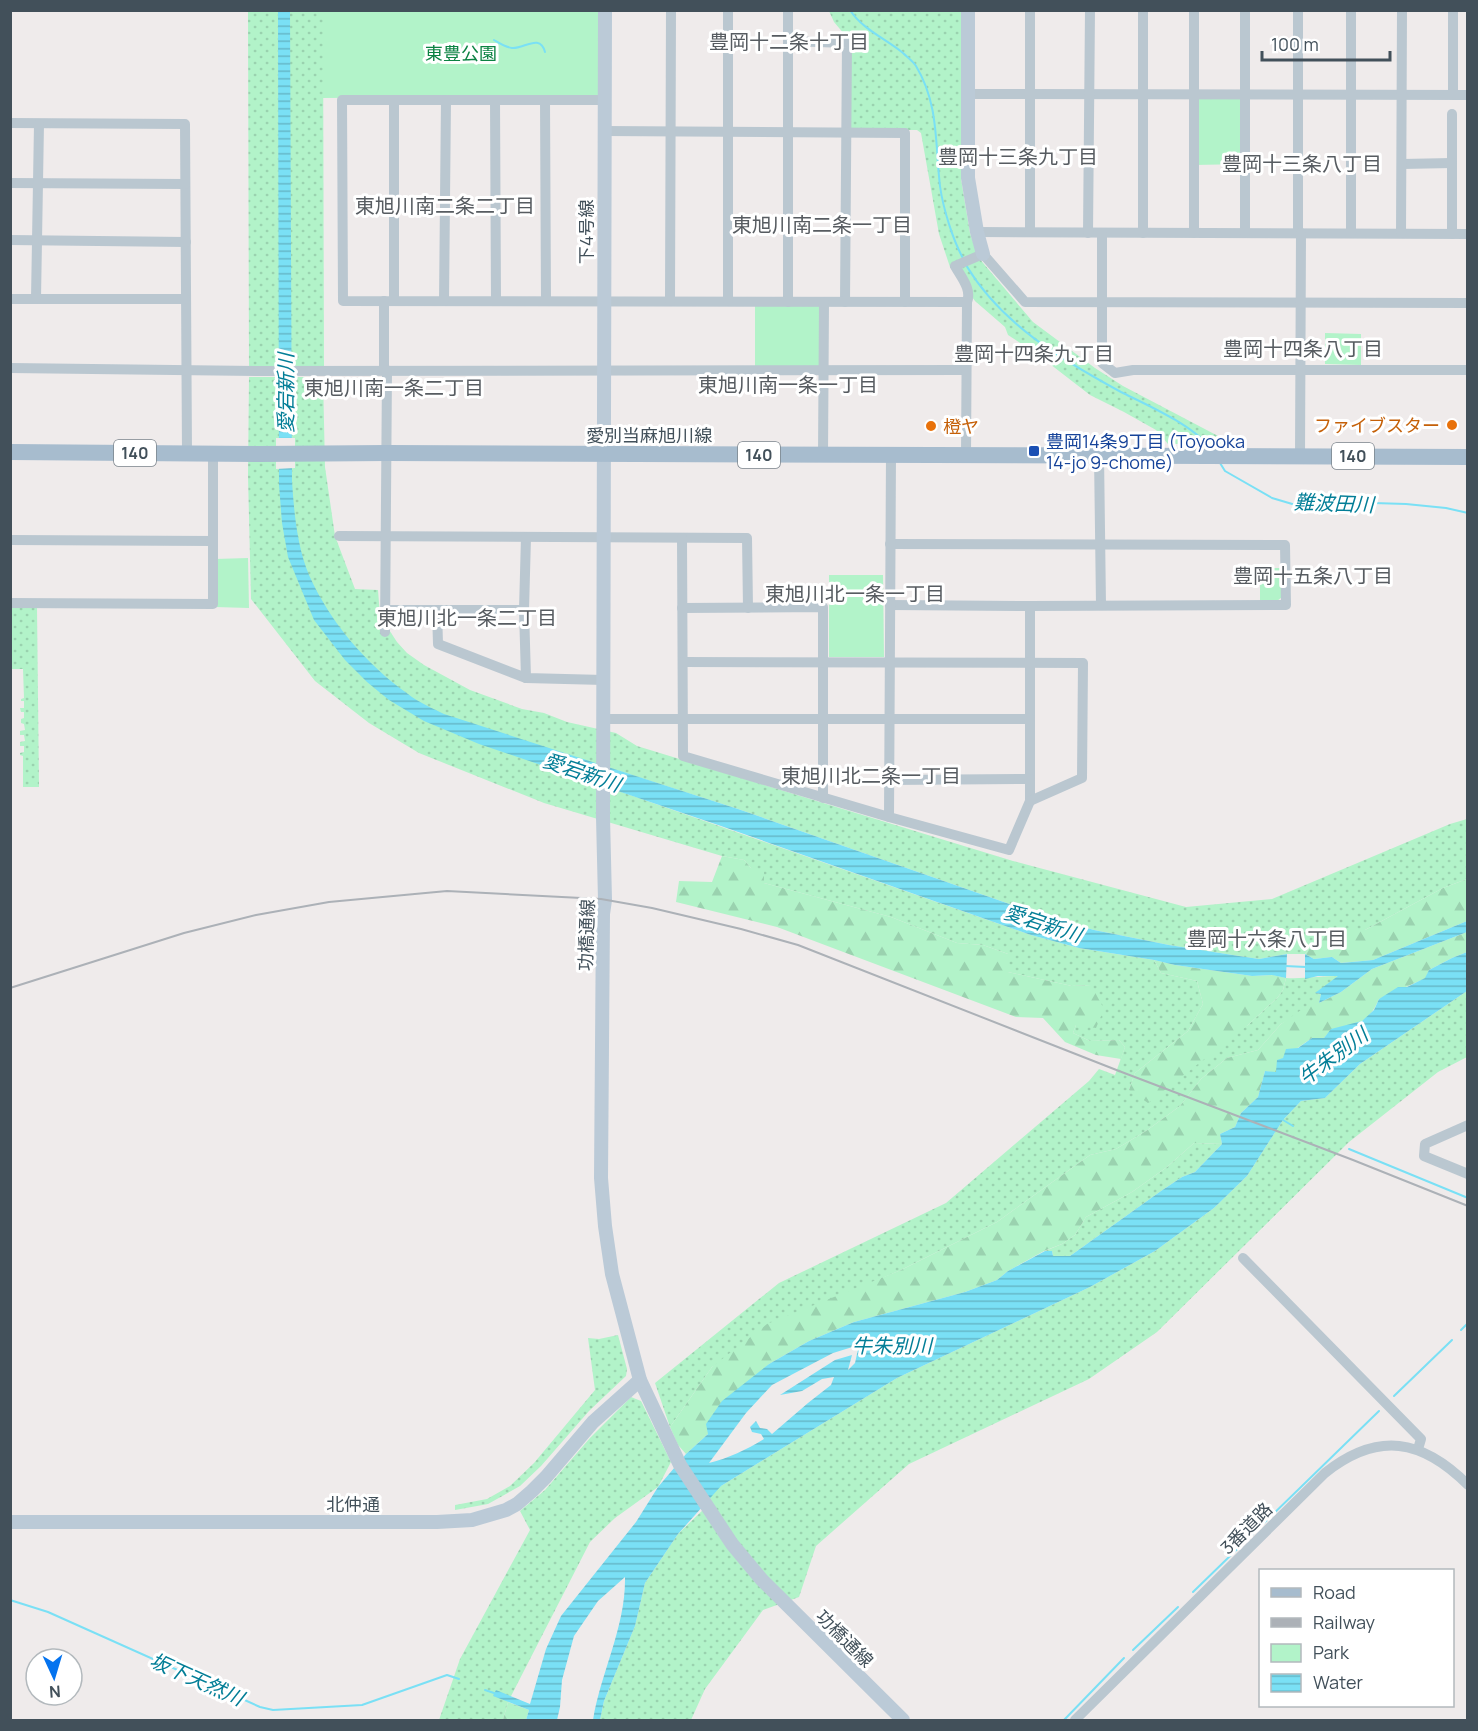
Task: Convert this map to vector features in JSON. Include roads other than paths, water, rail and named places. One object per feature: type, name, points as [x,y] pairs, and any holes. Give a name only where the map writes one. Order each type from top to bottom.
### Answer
[{"type":"main road","name":"愛別当麻旭川線","points":[[10,452],[1467,457]]},
{"type":"street","name":"下4号線","points":[[603,454],[605,10]]},
{"type":"street","points":[[669,301],[670,10]]},
{"type":"street","points":[[728,10],[728,302]]},
{"type":"street","points":[[788,10],[788,302]]},
{"type":"street","points":[[968,10],[968,178],[979,256],[1024,302],[1467,303]]},
{"type":"street","points":[[1030,10],[1030,232]]},
{"type":"street","points":[[1089,232],[1090,10]]},
{"type":"street","points":[[1143,10],[1143,233]]},
{"type":"street","points":[[1194,10],[1194,233]]},
{"type":"street","points":[[1245,10],[1245,233]]},
{"type":"street","points":[[1298,10],[1299,233],[1302,302],[1300,456]]},
{"type":"street","points":[[1351,10],[1351,233]]},
{"type":"street","points":[[1401,234],[1402,10]]},
{"type":"street","points":[[1452,10],[1453,95]]},
{"type":"street","points":[[788,41],[847,43],[845,302]]},
{"type":"street","points":[[968,94],[1467,95]]},
{"type":"street","points":[[604,100],[342,100],[343,301],[967,302]]},
{"type":"street","points":[[385,632],[387,453],[385,370],[394,100]]},
{"type":"street","points":[[444,301],[446,100]]},
{"type":"street","points":[[495,100],[496,301]]},
{"type":"street","points":[[545,100],[546,301]]},
{"type":"street","points":[[1452,114],[1452,234]]},
{"type":"street","points":[[10,123],[185,124],[187,453]]},
{"type":"street","points":[[36,299],[39,124]]},
{"type":"street","points":[[604,132],[905,134],[905,302]]},
{"type":"street","points":[[1402,164],[1452,163]]},
{"type":"street","points":[[10,183],[185,184]]},
{"type":"street","points":[[977,232],[1467,234]]},
{"type":"street","points":[[1102,232],[1102,363],[1116,373],[1133,370],[1467,370]]},
{"type":"street","points":[[10,240],[186,242]]},
{"type":"street","points":[[966,455],[967,302],[969,297],[968,288],[955,266],[979,256]]},
{"type":"street","points":[[10,299],[185,299]]},
{"type":"street","points":[[823,455],[824,302]]},
{"type":"street","points":[[10,368],[966,370]]},
{"type":"street","points":[[10,603],[213,604],[213,453]]},
{"type":"street","name":"功橋通線","points":[[603,454],[603,805],[606,900],[603,914],[601,1178],[612,1274],[640,1380],[680,1465],[709,1511],[732,1544],[762,1580],[903,1720]]},
{"type":"street","points":[[889,817],[891,455]]},
{"type":"street","points":[[1099,455],[1101,605]]},
{"type":"street","points":[[339,536],[747,538],[748,608]]},
{"type":"street","points":[[526,537],[524,610],[526,678]]},
{"type":"street","points":[[682,538],[683,756],[1009,850],[1030,801],[1030,606]]},
{"type":"street","points":[[10,540],[213,542]]},
{"type":"street","points":[[890,544],[1285,545],[1286,604],[890,605]]},
{"type":"street","points":[[682,608],[823,607],[823,798]]},
{"type":"street","points":[[386,610],[524,610]]},
{"type":"street","points":[[437,610],[438,644],[526,678],[604,680]]},
{"type":"street","points":[[683,663],[1083,663],[1082,778],[1030,801]]},
{"type":"street","points":[[604,719],[1030,719]]},
{"type":"street","points":[[888,780],[1030,779]]},
{"type":"street","points":[[1467,1125],[1425,1144],[1424,1156],[1467,1174]]},
{"type":"street","points":[[1243,1258],[1421,1439],[1418,1449]]},
{"type":"street","name":"北仲通","points":[[10,1522],[436,1522],[472,1520],[506,1510],[517,1504],[532,1491],[593,1422],[640,1380]]},
{"type":"street","name":"3番道路","points":[[1076,1720],[1325,1473],[1341,1460],[1358,1451],[1376,1447],[1395,1445],[1418,1449],[1452,1470],[1467,1485]]},
{"type":"water","points":[[278,11],[290,11],[292,481],[297,529],[309,575],[327,609],[364,656],[412,697],[444,714],[738,809],[1038,914],[1094,930],[1259,959],[1287,954],[1286,978],[1272,975],[1252,976],[1175,965],[1079,948],[1031,935],[479,744],[424,721],[389,700],[367,682],[345,660],[314,620],[288,557],[282,523],[279,485]]},
{"type":"water","name":"牛朱別川","points":[[1467,921],[1467,932],[1372,969],[1341,992],[1319,1003],[1321,994],[1315,993],[1338,976],[1318,976],[1305,979],[1305,954],[1314,959],[1332,957],[1341,963],[1373,960]]},
{"type":"water","name":"牛朱別川","points":[[1467,952],[1467,991],[1360,1064],[1325,1098],[1301,1101],[1283,1120],[1247,1176],[1214,1208],[1155,1251],[1090,1287],[897,1378],[721,1486],[678,1534],[645,1583],[635,1626],[604,1701],[600,1720],[593,1720],[622,1613],[625,1577],[598,1601],[574,1636],[562,1680],[557,1720],[526,1720],[529,1710],[493,1696],[496,1690],[530,1704],[546,1649],[561,1616],[636,1522],[658,1487],[686,1454],[708,1434],[706,1424],[722,1401],[769,1364],[809,1341],[854,1322],[965,1292],[997,1280],[1008,1271],[1045,1251],[1052,1251],[1053,1256],[1070,1256],[1161,1191],[1182,1177],[1195,1172],[1222,1144],[1220,1134],[1235,1127],[1241,1113],[1258,1097],[1265,1071],[1276,1072],[1277,1060],[1283,1058],[1286,1049],[1298,1048],[1312,1038],[1324,1038],[1331,1029],[1362,1021],[1374,1010],[1379,999],[1398,987],[1407,987],[1425,978],[1429,970]],"holes":[[[859,1345],[855,1363],[848,1370],[852,1355],[835,1360],[780,1395],[802,1391],[822,1379],[834,1377],[831,1385],[772,1434],[767,1429],[760,1428],[756,1421],[750,1427],[752,1432],[761,1434],[764,1439],[724,1459],[709,1463],[746,1413],[772,1385],[833,1353]]]},
{"type":"waterway","name":"難波田川","points":[[850,10],[868,28],[912,61],[923,80],[932,110],[943,204],[952,234],[964,260]]},
{"type":"waterway","points":[[494,40],[512,48],[536,43],[543,46],[545,52]]},
{"type":"waterway","name":"難波田川","points":[[966,265],[997,305],[1034,339],[1099,380],[1193,431],[1210,448]]},
{"type":"waterway","name":"難波田川","points":[[1220,463],[1225,471],[1272,498],[1299,506],[1341,502],[1406,504],[1468,513]]},
{"type":"waterway","name":"愛宕新川","points":[[1285,966],[1306,967]]},
{"type":"waterway","points":[[1283,1120],[1293,1126]]},
{"type":"waterway","points":[[1349,1149],[1468,1198]]},
{"type":"waterway","points":[[1461,1330],[1468,1323]]},
{"type":"waterway","points":[[1394,1396],[1452,1340]]},
{"type":"waterway","points":[[1193,1592],[1379,1411]]},
{"type":"waterway","name":"坂下天然川","points":[[10,1600],[48,1612],[260,1707],[273,1710],[362,1705],[447,1675],[459,1679]]},
{"type":"waterway","points":[[1133,1650],[1178,1607]]},
{"type":"waterway","points":[[1064,1720],[1124,1658]]},
{"type":"waterway","name":"坂下天然川","points":[[485,1690],[497,1694]]},
{"type":"railway","points":[[10,988],[184,933],[256,915],[329,902],[447,891],[601,899],[652,908],[798,945],[1468,1206]]},
{"type":"place","name":"ファイブスター","points":[[1452,425]]},
{"type":"place","name":"橙ヤ","points":[[931,426]]},
{"type":"place","name":"豊岡14条9丁目 (Toyooka 14-jo 9-chome)","points":[[1034,451]]},
{"type":"district","name":"豊岡十二条十丁目","points":[[789,41]]},
{"type":"district","name":"豊岡十三条九丁目","points":[[1018,156]]},
{"type":"district","name":"豊岡十三条八丁目","points":[[1302,163]]},
{"type":"district","name":"東旭川南二条二丁目","points":[[445,205]]},
{"type":"district","name":"東旭川南二条一丁目","points":[[822,224]]},
{"type":"district","name":"豊岡十四条八丁目","points":[[1303,348]]},
{"type":"district","name":"豊岡十四条九丁目","points":[[1034,353]]},
{"type":"district","name":"東旭川南一条一丁目","points":[[788,384]]},
{"type":"district","name":"東旭川南一条二丁目","points":[[394,387]]},
{"type":"district","name":"豊岡十五条八丁目","points":[[1313,575]]},
{"type":"district","name":"東旭川北一条一丁目","points":[[855,593]]},
{"type":"district","name":"東旭川北一条二丁目","points":[[467,617]]},
{"type":"district","name":"東旭川北二条一丁目","points":[[871,775]]},
{"type":"district","name":"豊岡十六条八丁目","points":[[1267,938]]},
{"type":"park label","name":"東豊公園","points":[[461,53]]}]
